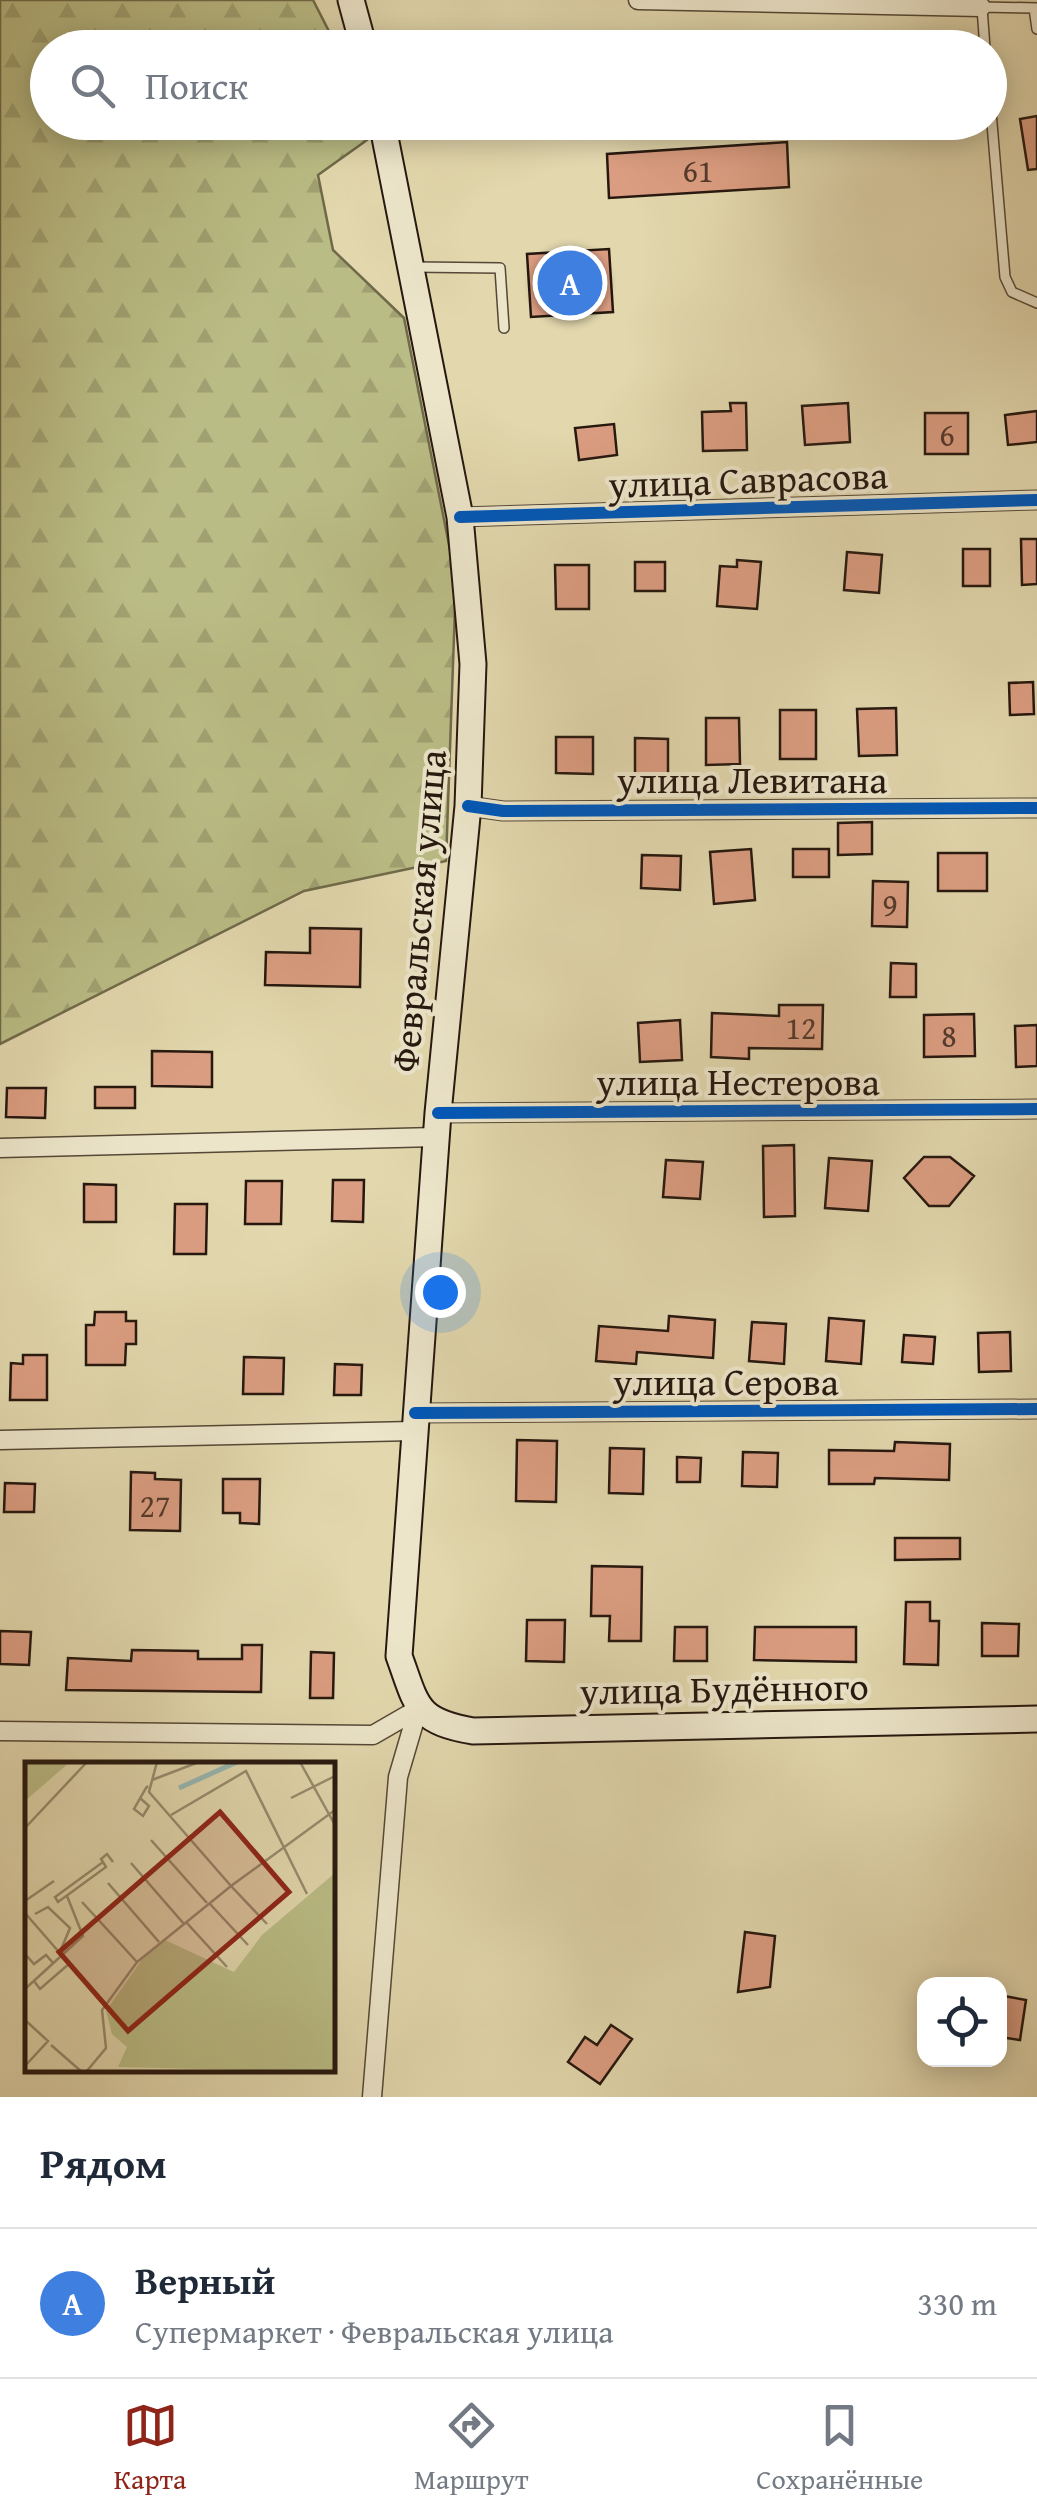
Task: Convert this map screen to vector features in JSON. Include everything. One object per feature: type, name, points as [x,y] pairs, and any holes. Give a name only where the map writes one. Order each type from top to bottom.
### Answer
[{"type":"main road","points":[[351,0],[359,30]]},
{"type":"main road","name":"Февральская улица","points":[[386,140],[460,517],[473,664],[468,806],[437,1125],[399,1656],[418,1709]]},
{"type":"main road","name":"улица Будённого","points":[[418,1709],[445,1726],[472,1731],[1037,1718]]},
{"type":"street","points":[[638,0],[982,3]]},
{"type":"street","name":"улица Саврасова","points":[[460,517],[1037,500]]},
{"type":"street","name":"улица Левитана","points":[[468,806],[504,811],[1037,808]]},
{"type":"street","name":"улица Нестерова","points":[[0,1148],[437,1125],[1037,1109]]},
{"type":"street","name":"улица Серова","points":[[0,1440],[414,1422],[1037,1409]]},
{"type":"street","points":[[0,1731],[373,1736],[418,1709]]},
{"type":"street","points":[[372,2097],[398,1778],[418,1709]]},
{"type":"lane","points":[[984,30],[982,3],[1035,8],[1037,29]]},
{"type":"lane","points":[[993,140],[1005,276],[1012,292],[1037,303]]},
{"type":"lane","points":[[411,267],[500,268],[504,328]]},
{"type":"green space","points":[[0,0],[313,0],[328,30],[30,30],[30,140],[367,140],[318,175],[333,250],[404,318],[456,580],[446,861],[304,891],[0,1044]]},
{"type":"building","points":[[1037,116],[1037,169],[1028,170],[1020,119]]},
{"type":"building","points":[[787,142],[789,187],[609,198],[607,154]]},
{"type":"building","points":[[609,249],[613,312],[531,317],[527,254]]},
{"type":"building","points":[[730,403],[746,403],[747,450],[703,451],[702,412],[731,411]]},
{"type":"building","points":[[848,403],[850,442],[805,445],[802,406]]},
{"type":"building","points":[[1037,411],[1037,442],[1008,445],[1005,415]]},
{"type":"building","points":[[925,413],[968,413],[968,454],[925,454]]},
{"type":"building","points":[[614,424],[617,455],[579,460],[575,428]]},
{"type":"building","points":[[1021,539],[1037,539],[1037,584],[1022,585]]},
{"type":"building","points":[[963,549],[990,549],[990,586],[963,586]]},
{"type":"building","points":[[847,552],[882,555],[879,593],[844,590]]},
{"type":"building","points":[[737,560],[761,562],[757,609],[717,606],[720,566],[737,567]]},
{"type":"building","points":[[635,562],[665,562],[665,591],[635,591]]},
{"type":"building","points":[[555,565],[589,565],[589,609],[556,609]]},
{"type":"building","points":[[1033,682],[1034,714],[1010,715],[1009,683]]},
{"type":"building","points":[[896,708],[897,755],[859,756],[857,709]]},
{"type":"building","points":[[780,710],[816,710],[816,759],[780,759]]},
{"type":"building","points":[[706,718],[739,718],[740,764],[706,765]]},
{"type":"building","points":[[556,737],[593,737],[593,774],[556,773]]},
{"type":"building","points":[[635,738],[668,739],[668,779],[635,779]]},
{"type":"building","points":[[872,822],[872,854],[838,855],[838,823]]},
{"type":"building","points":[[751,849],[755,900],[714,904],[710,852]]},
{"type":"building","points":[[793,849],[829,849],[829,877],[793,877]]},
{"type":"building","points":[[938,853],[987,853],[987,891],[938,891]]},
{"type":"building","points":[[642,855],[681,856],[680,890],[641,888]]},
{"type":"building","points":[[873,881],[908,882],[907,927],[872,926]]},
{"type":"building","points":[[310,928],[361,929],[360,987],[265,985],[266,952],[310,953]]},
{"type":"building","points":[[891,963],[916,964],[916,997],[890,997]]},
{"type":"building","points":[[779,1005],[823,1005],[822,1049],[749,1048],[749,1059],[711,1057],[712,1013],[779,1016]]},
{"type":"building","points":[[974,1014],[975,1056],[924,1057],[924,1015]]},
{"type":"building","points":[[680,1020],[682,1060],[640,1062],[638,1023]]},
{"type":"building","points":[[1037,1025],[1037,1066],[1016,1067],[1015,1026]]},
{"type":"building","points":[[152,1051],[212,1052],[212,1087],[152,1086]]},
{"type":"building","points":[[95,1087],[135,1087],[135,1108],[95,1108]]},
{"type":"building","points":[[7,1088],[46,1088],[45,1118],[6,1117]]},
{"type":"building","points":[[794,1145],[795,1216],[764,1217],[763,1146]]},
{"type":"building","points":[[924,1157],[950,1157],[974,1176],[949,1206],[929,1206],[904,1178]]},
{"type":"building","points":[[829,1158],[872,1161],[868,1211],[825,1208]]},
{"type":"building","points":[[666,1160],[703,1162],[700,1199],[663,1197]]},
{"type":"building","points":[[333,1180],[364,1180],[363,1222],[332,1221]]},
{"type":"building","points":[[246,1181],[282,1181],[281,1224],[245,1224]]},
{"type":"building","points":[[84,1184],[116,1185],[116,1222],[84,1222]]},
{"type":"building","points":[[175,1204],[207,1204],[206,1254],[174,1254]]},
{"type":"building","points":[[95,1312],[126,1312],[126,1321],[136,1321],[136,1344],[126,1344],[125,1365],[86,1365],[86,1325],[94,1325]]},
{"type":"building","points":[[669,1316],[715,1320],[713,1358],[637,1352],[636,1364],[596,1361],[599,1326],[668,1331]]},
{"type":"building","points":[[829,1318],[864,1321],[861,1364],[826,1361]]},
{"type":"building","points":[[752,1322],[786,1324],[784,1364],[749,1361]]},
{"type":"building","points":[[1010,1332],[1011,1371],[979,1372],[978,1333]]},
{"type":"building","points":[[904,1335],[935,1337],[933,1364],[902,1362]]},
{"type":"building","points":[[23,1355],[47,1355],[47,1400],[10,1400],[11,1363],[23,1364]]},
{"type":"building","points":[[244,1357],[284,1358],[283,1394],[243,1394]]},
{"type":"building","points":[[335,1364],[362,1365],[361,1395],[334,1395]]},
{"type":"building","points":[[517,1440],[557,1441],[556,1502],[516,1501]]},
{"type":"building","points":[[895,1442],[950,1444],[949,1480],[875,1478],[874,1484],[829,1484],[829,1450],[894,1451]]},
{"type":"building","points":[[610,1448],[644,1449],[643,1494],[609,1493]]},
{"type":"building","points":[[743,1452],[778,1453],[777,1487],[742,1486]]},
{"type":"building","points":[[677,1457],[701,1458],[700,1482],[677,1482]]},
{"type":"building","points":[[131,1472],[155,1473],[155,1479],[181,1480],[180,1531],[130,1530]]},
{"type":"building","points":[[223,1479],[260,1479],[259,1524],[240,1523],[240,1513],[223,1513]]},
{"type":"building","points":[[5,1483],[35,1484],[34,1512],[4,1512]]},
{"type":"building","points":[[895,1538],[960,1538],[960,1559],[895,1560]]},
{"type":"building","points":[[592,1566],[642,1567],[641,1641],[609,1641],[610,1616],[591,1616]]},
{"type":"building","points":[[906,1602],[930,1602],[930,1621],[939,1621],[938,1665],[904,1664]]},
{"type":"building","points":[[527,1620],[565,1620],[564,1662],[526,1661]]},
{"type":"building","points":[[982,1623],[1019,1624],[1018,1656],[982,1656]]},
{"type":"building","points":[[675,1627],[707,1627],[707,1661],[674,1661]]},
{"type":"building","points":[[755,1627],[856,1627],[856,1662],[754,1660]]},
{"type":"building","points":[[0,1631],[31,1632],[29,1665],[0,1664]]},
{"type":"building","points":[[242,1645],[262,1645],[261,1692],[66,1690],[68,1658],[131,1661],[132,1650],[198,1651],[198,1659],[242,1659]]},
{"type":"building","points":[[311,1652],[334,1653],[333,1698],[310,1698]]},
{"type":"building","points":[[745,1932],[775,1936],[770,1987],[738,1992]]},
{"type":"building","points":[[1007,1997],[1026,2000],[1020,2040],[1007,2038]]},
{"type":"building","points":[[611,2025],[632,2039],[600,2084],[568,2062],[585,2037],[597,2045]]},
{"type":"cycle path","points":[[460,517],[1037,500]]},
{"type":"cycle path","points":[[468,806],[503,811],[1037,808]]},
{"type":"cycle path","points":[[438,1113],[1037,1109]]},
{"type":"cycle path","points":[[415,1413],[1037,1409]]},
{"type":"place","name":"Верный","points":[[570,283]]}]
